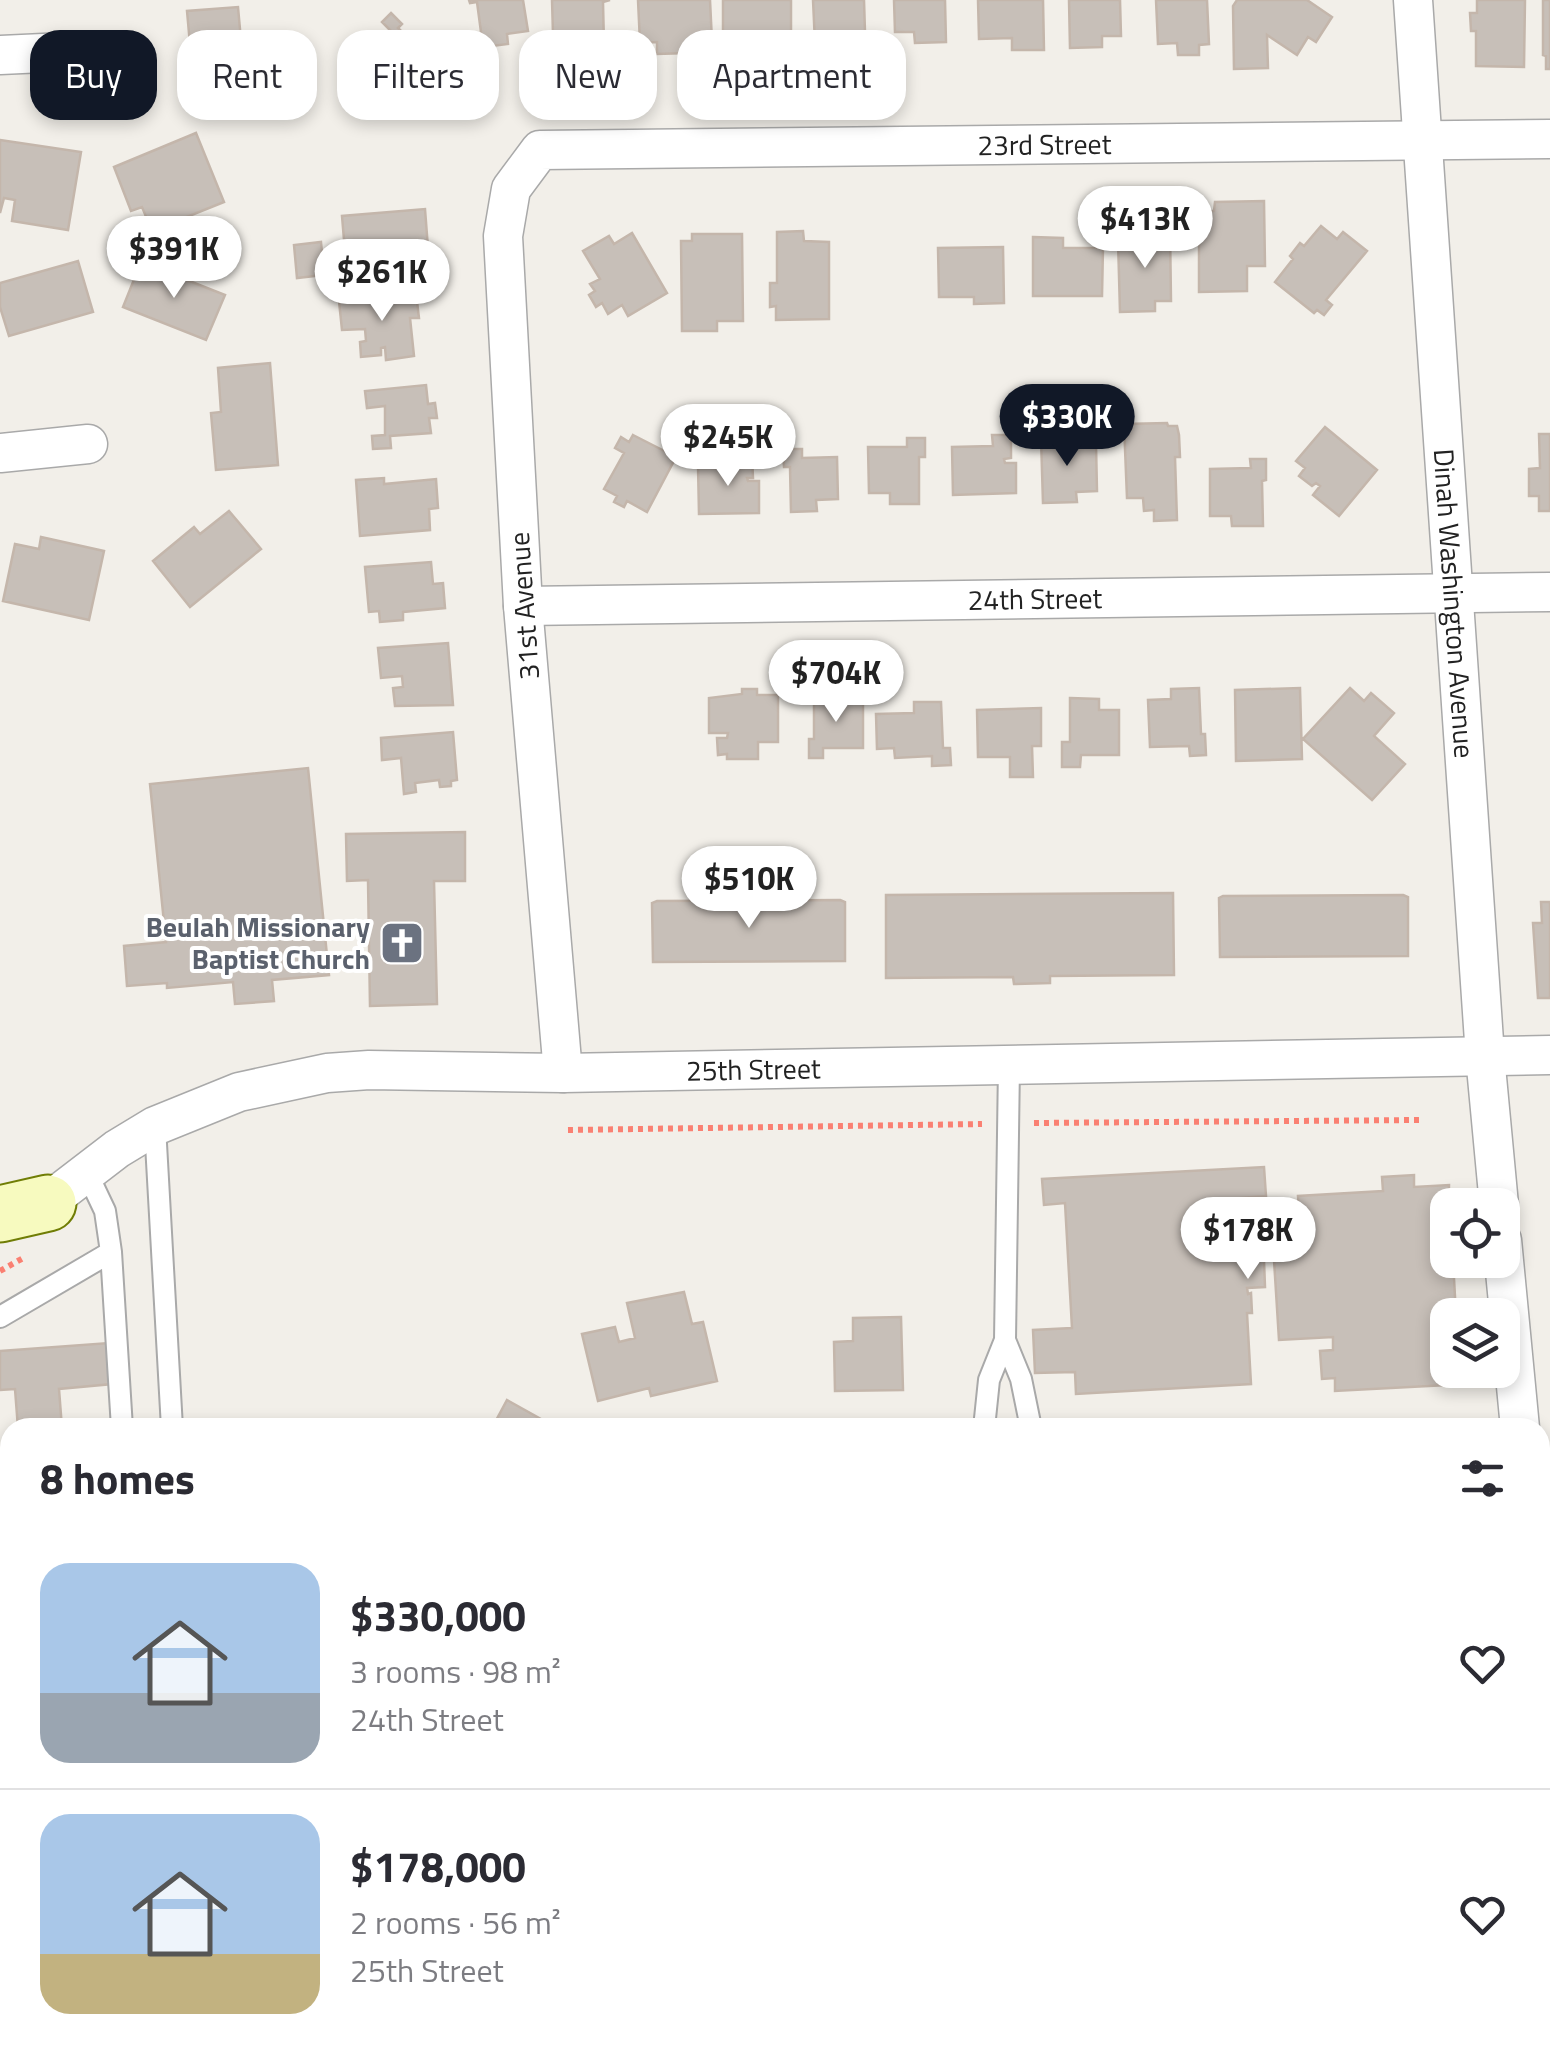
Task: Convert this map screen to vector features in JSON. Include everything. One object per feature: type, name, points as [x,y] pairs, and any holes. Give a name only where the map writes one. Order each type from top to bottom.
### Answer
[{"type":"street","name":"Dinah Washington Avenue","points":[[1412,0],[1497,1188]]},
{"type":"street","points":[[0,55],[30,54]]},
{"type":"street","name":"23rd Street","points":[[540,150],[1550,139]]},
{"type":"street","name":"31st Avenue","points":[[540,150],[510,189],[503,236],[523,606],[563,1073]]},
{"type":"street","points":[[0,452],[88,444]]},
{"type":"street","name":"24th Street","points":[[523,606],[1550,592]]},
{"type":"street","name":"25th Street","points":[[33,1216],[155,1126],[239,1092],[326,1073],[563,1073],[1550,1055]]},
{"type":"street","points":[[1506,1278],[1519,1418]]},
{"type":"lane","points":[[1009,1064],[1006,1340],[1021,1378],[1029,1418]]},
{"type":"lane","points":[[155,1126],[171,1418]]},
{"type":"lane","points":[[33,1216],[105,1210],[121,1418]]},
{"type":"lane","points":[[0,1317],[111,1252]]},
{"type":"lane","points":[[985,1418],[989,1380],[1006,1340]]},
{"type":"path","points":[[0,1271],[33,1216]]},
{"type":"building","points":[[469,0],[523,0],[528,30],[507,34],[508,44],[499,45],[499,30],[481,30],[477,2]]},
{"type":"building","points":[[552,0],[610,0],[603,2],[604,30],[553,30]]},
{"type":"building","points":[[638,0],[710,0],[711,30],[677,30],[677,53],[657,54],[657,30],[639,30]]},
{"type":"building","points":[[723,0],[791,0],[791,30],[723,30]]},
{"type":"building","points":[[813,0],[864,0],[865,30],[814,30]]},
{"type":"building","points":[[894,0],[945,0],[946,42],[915,43],[914,32],[895,30]]},
{"type":"building","points":[[978,0],[1043,0],[1044,50],[1012,50],[1012,38],[979,39]]},
{"type":"building","points":[[1069,0],[1120,0],[1121,36],[1102,36],[1102,47],[1070,48]]},
{"type":"building","points":[[1156,0],[1207,0],[1209,44],[1199,45],[1199,55],[1178,55],[1177,43],[1158,44]]},
{"type":"building","points":[[1237,0],[1307,0],[1332,17],[1316,42],[1308,37],[1297,55],[1267,35],[1268,68],[1234,69],[1233,6]]},
{"type":"building","points":[[1477,0],[1525,0],[1524,67],[1476,66],[1476,31],[1471,31],[1470,13],[1477,13]]},
{"type":"building","points":[[1543,0],[1550,0],[1550,69],[1546,69],[1543,55]]},
{"type":"building","points":[[238,7],[240,30],[189,30],[187,11]]},
{"type":"building","points":[[391,13],[402,24],[400,30],[390,30],[382,22]]},
{"type":"building","points":[[196,133],[224,202],[152,231],[142,207],[131,211],[114,167]]},
{"type":"building","points":[[0,140],[81,152],[68,230],[12,221],[15,200],[4,198],[0,213]]},
{"type":"building","points":[[1264,201],[1265,266],[1247,266],[1247,291],[1199,292],[1199,211],[1214,211],[1215,202]]},
{"type":"building","points":[[425,209],[429,261],[421,262],[423,282],[371,287],[370,274],[347,276],[342,216]]},
{"type":"building","points":[[1321,226],[1337,239],[1343,232],[1367,251],[1326,300],[1332,305],[1324,315],[1317,310],[1314,313],[1275,282],[1300,243],[1304,246]]},
{"type":"building","points":[[1170,229],[1171,301],[1155,301],[1155,311],[1120,312],[1118,240],[1142,240],[1142,230]]},
{"type":"building","points":[[803,231],[804,241],[829,242],[829,319],[776,320],[776,306],[770,307],[770,283],[777,283],[777,232]]},
{"type":"building","points":[[632,233],[667,293],[628,316],[622,305],[608,314],[602,303],[596,307],[589,295],[595,291],[590,284],[600,279],[583,251],[609,236],[614,244]]},
{"type":"building","points":[[692,234],[742,234],[743,321],[717,321],[717,331],[682,331],[681,241],[692,241]]},
{"type":"building","points":[[1033,237],[1063,238],[1063,248],[1103,248],[1102,296],[1033,296]]},
{"type":"building","points":[[321,242],[324,275],[297,278],[294,245]]},
{"type":"building","points":[[1003,247],[1004,303],[974,304],[974,297],[939,297],[938,248]]},
{"type":"building","points":[[78,261],[93,312],[9,336],[0,307],[0,283]]},
{"type":"building","points":[[141,262],[225,295],[206,340],[123,307]]},
{"type":"building","points":[[416,293],[419,318],[410,318],[414,356],[386,360],[385,347],[381,348],[381,355],[361,357],[360,342],[366,341],[365,329],[342,330],[339,301]]},
{"type":"building","points":[[270,363],[278,465],[216,470],[211,413],[221,412],[218,368]]},
{"type":"building","points":[[426,385],[428,404],[435,403],[437,418],[429,418],[431,433],[390,436],[391,448],[373,449],[372,436],[385,435],[385,406],[367,408],[365,391]]},
{"type":"building","points":[[1124,424],[1177,426],[1179,435],[1180,457],[1175,457],[1177,520],[1154,521],[1154,510],[1144,511],[1143,498],[1127,498]]},
{"type":"building","points":[[1325,427],[1377,470],[1339,516],[1313,495],[1320,486],[1312,486],[1299,476],[1305,468],[1296,461]]},
{"type":"building","points":[[1539,434],[1550,434],[1550,511],[1539,511],[1539,496],[1529,496],[1529,469],[1540,468]]},
{"type":"building","points":[[633,435],[676,457],[647,512],[627,501],[624,507],[614,502],[617,496],[604,489],[624,453],[615,448],[621,437],[629,442]]},
{"type":"building","points":[[992,435],[1011,435],[1011,458],[1004,459],[1005,463],[1016,463],[1016,493],[953,495],[952,447],[993,446]]},
{"type":"building","points":[[1076,436],[1077,444],[1096,444],[1097,491],[1076,492],[1077,502],[1043,503],[1041,438]]},
{"type":"building","points":[[907,438],[925,438],[925,457],[919,457],[919,504],[890,504],[890,493],[869,493],[868,447],[907,447]]},
{"type":"building","points":[[783,449],[802,449],[802,458],[837,457],[838,499],[816,500],[817,511],[791,512],[790,467],[784,467]]},
{"type":"building","points":[[736,456],[752,456],[753,478],[747,478],[759,481],[759,513],[699,514],[698,466],[736,465]]},
{"type":"building","points":[[1250,459],[1266,459],[1266,480],[1262,481],[1263,526],[1232,526],[1231,516],[1210,516],[1210,469],[1251,468]]},
{"type":"building","points":[[384,478],[384,484],[436,479],[438,508],[429,509],[430,530],[360,536],[356,480]]},
{"type":"building","points":[[229,511],[261,549],[190,607],[153,561],[194,527],[200,534]]},
{"type":"building","points":[[41,537],[104,551],[89,620],[3,601],[15,544],[39,549]]},
{"type":"building","points":[[431,562],[433,584],[443,583],[445,608],[403,612],[403,620],[380,622],[379,611],[369,612],[365,567]]},
{"type":"building","points":[[448,643],[453,705],[395,706],[393,688],[403,687],[402,676],[381,678],[378,648]]},
{"type":"building","points":[[1199,688],[1206,755],[1190,756],[1189,746],[1150,747],[1148,700],[1171,699],[1171,689]]},
{"type":"building","points":[[1300,688],[1302,759],[1236,761],[1235,690]]},
{"type":"building","points":[[1350,688],[1364,701],[1371,693],[1394,713],[1374,736],[1405,764],[1372,800],[1303,739]]},
{"type":"building","points":[[742,689],[757,689],[757,695],[778,695],[778,742],[758,742],[758,759],[727,759],[727,754],[718,755],[717,738],[727,738],[728,733],[709,733],[709,698],[742,694]]},
{"type":"building","points":[[814,694],[841,694],[841,704],[863,703],[863,748],[823,748],[823,758],[809,758],[809,739],[814,739]]},
{"type":"building","points":[[1070,698],[1099,699],[1099,710],[1119,710],[1119,755],[1081,755],[1080,767],[1062,767],[1062,742],[1070,742]]},
{"type":"building","points":[[914,702],[941,702],[943,748],[950,748],[951,765],[932,766],[932,756],[895,758],[894,748],[877,749],[876,714],[914,713]]},
{"type":"building","points":[[1041,708],[1041,746],[1032,746],[1033,777],[1010,777],[1010,757],[978,757],[977,710]]},
{"type":"building","points":[[453,732],[457,780],[451,781],[451,786],[440,787],[439,780],[415,783],[416,792],[404,794],[401,758],[382,760],[381,738]]},
{"type":"building","points":[[308,768],[329,975],[272,980],[274,1001],[235,1004],[233,982],[167,988],[167,983],[127,986],[124,946],[166,942],[150,784]]},
{"type":"building","name":"Beulah Missionary Baptist Church","points":[[465,832],[465,881],[434,881],[437,1004],[370,1006],[368,880],[347,881],[346,834]]},
{"type":"building","points":[[1173,893],[1174,975],[1050,976],[1050,983],[1014,984],[1013,977],[886,978],[886,895]]},
{"type":"building","points":[[1223,896],[1408,897],[1408,956],[1220,957],[1219,898]]},
{"type":"building","points":[[657,901],[845,902],[845,961],[653,962],[652,903]]},
{"type":"building","points":[[1541,902],[1550,902],[1550,998],[1538,998],[1533,923],[1542,923]]},
{"type":"building","points":[[1264,1167],[1266,1196],[1241,1198],[1242,1208],[1262,1206],[1264,1240],[1301,1238],[1298,1196],[1383,1191],[1382,1177],[1414,1175],[1414,1187],[1449,1185],[1430,1188],[1430,1278],[1454,1278],[1455,1298],[1430,1298],[1430,1386],[1335,1391],[1335,1378],[1322,1379],[1320,1351],[1333,1350],[1333,1337],[1279,1340],[1274,1260],[1264,1260],[1265,1287],[1247,1288],[1252,1313],[1247,1313],[1251,1384],[1076,1394],[1075,1372],[1035,1373],[1033,1330],[1072,1328],[1065,1203],[1044,1205],[1042,1179]]},
{"type":"building","points":[[684,1292],[692,1324],[703,1322],[717,1381],[651,1396],[649,1388],[598,1401],[582,1334],[615,1327],[619,1342],[635,1338],[627,1303]]},
{"type":"building","points":[[901,1317],[903,1390],[835,1391],[834,1342],[853,1341],[853,1318]]},
{"type":"building","points":[[109,1343],[112,1384],[59,1389],[61,1418],[17,1418],[15,1389],[0,1390],[0,1351]]},
{"type":"building","points":[[507,1400],[539,1418],[497,1418]]},
{"type":"place","name":"Beulah Missionary Baptist Church","points":[[402,943]]}]
